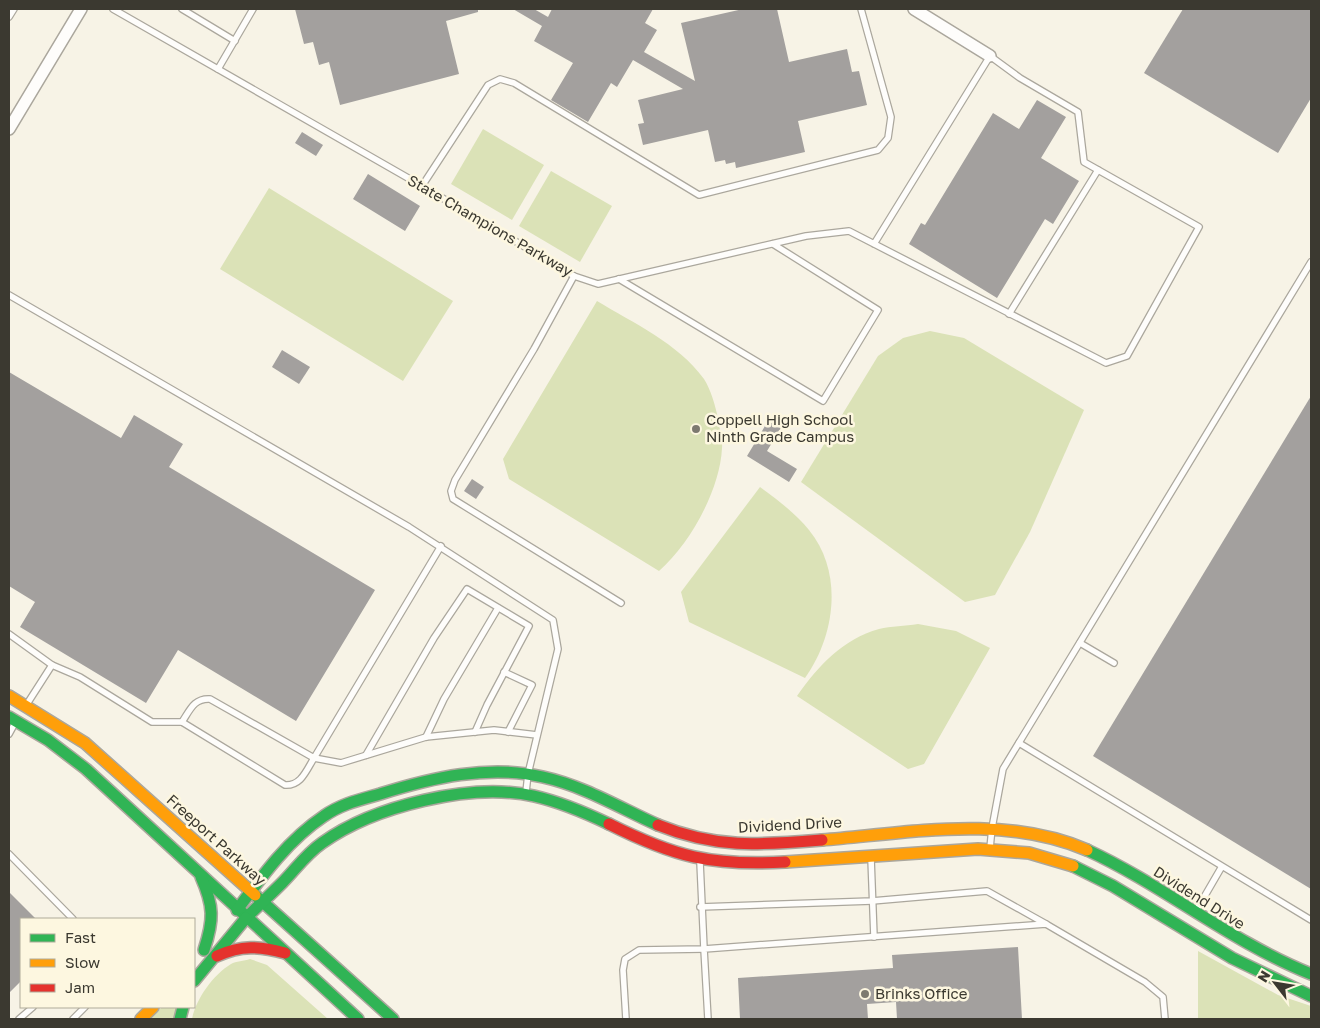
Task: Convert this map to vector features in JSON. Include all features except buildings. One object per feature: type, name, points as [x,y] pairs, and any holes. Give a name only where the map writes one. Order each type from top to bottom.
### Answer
[{"type":"main road","name":"Freeport Parkway","points":[[9,696],[85,743],[121,773],[394,1019]]},
{"type":"main road","points":[[25,705],[12,719],[48,740],[86,769],[358,1019]]},
{"type":"main road","name":"Dividend Drive","points":[[242,914],[250,891],[275,860],[310,828],[341,805],[413,783],[453,775],[528,774],[562,781],[596,794],[637,817],[706,842],[745,845],[992,828],[1040,835],[1073,844],[1110,861],[1244,944],[1288,966],[1311,974]]},
{"type":"main road","points":[[195,960],[242,914],[262,902],[322,842],[354,823],[418,802],[456,795],[526,794],[572,807],[628,835],[700,860],[744,865],[990,848],[1035,854],[1066,863],[1100,878],[1235,962],[1280,984],[1311,996]]},
{"type":"main road","points":[[870,836],[871,856]]},
{"type":"main road","points":[[700,860],[706,842]]},
{"type":"main road","points":[[202,877],[212,902],[213,923],[204,950]]},
{"type":"main road","points":[[195,981],[215,957],[242,914]]},
{"type":"main road","points":[[215,957],[232,948],[256,945],[285,953]]},
{"type":"main road","points":[[142,1019],[152,1008]]},
{"type":"street","points":[[9,129],[81,9]]},
{"type":"street","points":[[914,9],[990,56]]},
{"type":"lane","points":[[9,17],[14,9]]},
{"type":"lane","name":"State Champions Parkway","points":[[113,9],[422,186],[574,276],[598,284],[806,236],[849,231],[1106,363],[1127,356],[1198,227],[1098,170]]},
{"type":"lane","points":[[182,9],[234,42]]},
{"type":"lane","points":[[218,69],[254,9]]},
{"type":"lane","points":[[422,186],[488,85],[500,79],[514,83],[699,195],[878,150],[888,138],[891,117],[861,9]]},
{"type":"lane","points":[[874,244],[990,56],[1020,78],[1078,112],[1084,162],[1098,170],[1007,312]]},
{"type":"lane","points":[[619,279],[823,401],[878,310],[773,244]]},
{"type":"lane","points":[[990,848],[1003,769],[1311,262]]},
{"type":"lane","points":[[574,276],[534,349],[455,480],[451,491],[453,499],[621,603]]},
{"type":"lane","points":[[9,295],[441,546],[553,620],[558,649],[528,774],[526,794]]},
{"type":"lane","points":[[9,634],[52,665],[80,676],[152,722],[182,722],[285,785],[292,785],[301,780],[441,546]]},
{"type":"lane","points":[[366,755],[434,638],[467,589],[529,626],[475,732]]},
{"type":"lane","points":[[426,737],[444,699],[498,608]]},
{"type":"lane","points":[[1080,643],[1114,664]]},
{"type":"lane","points":[[25,705],[52,665]]},
{"type":"lane","points":[[504,672],[532,685],[508,732]]},
{"type":"lane","points":[[182,722],[194,703],[202,698],[210,699],[314,758],[341,764],[426,737],[475,732],[508,732],[537,735]]},
{"type":"lane","points":[[9,734],[12,719]]},
{"type":"lane","points":[[1019,744],[1221,868],[1311,920]]},
{"type":"lane","points":[[9,854],[72,918]]},
{"type":"lane","points":[[871,856],[874,937]]},
{"type":"lane","points":[[700,860],[700,906],[708,1019]]},
{"type":"lane","points":[[1195,913],[1221,868]]},
{"type":"lane","points":[[700,906],[872,901],[987,891],[1145,982],[1163,998],[1165,1019]]},
{"type":"lane","points":[[626,1019],[623,970],[625,959],[639,950],[704,949],[1046,924]]},
{"type":"lane","points":[[19,1019],[32,1008]]},
{"type":"lane","points":[[73,1019],[84,1008]]},
{"type":"green space","points":[[483,129],[544,165],[512,220],[451,184]]},
{"type":"green space","points":[[551,171],[612,206],[580,262],[519,226]]},
{"type":"green space","points":[[269,188],[453,301],[403,381],[220,269]]},
{"type":"green space","points":[[597,301],[668,344],[693,366],[709,388],[718,418],[722,448],[716,481],[692,531],[671,560],[659,571],[509,479],[503,459]]},
{"type":"green space","points":[[930,331],[964,338],[1084,410],[1030,532],[995,595],[965,602],[801,482],[878,356],[903,338]]},
{"type":"green space","points":[[760,487],[786,507],[809,530],[820,547],[827,565],[831,585],[829,624],[815,661],[805,678],[689,622],[681,592]]},
{"type":"green space","points":[[918,624],[956,631],[990,648],[924,764],[908,769],[797,696],[832,655],[854,639],[879,629]]},
{"type":"green space","points":[[1198,951],[1278,995],[1311,1006],[1311,1019],[1198,1019]]},
{"type":"green space","points":[[250,959],[267,965],[328,1019],[192,1019],[201,996],[218,974],[233,963]]},
{"type":"green space","points":[[161,1008],[178,1008],[175,1019],[151,1019]]},
{"type":"traffic: fast","points":[[9,717],[48,740],[86,769],[358,1019]]},
{"type":"traffic: fast","points":[[237,910],[287,847],[324,816],[337,808],[358,800],[440,778],[481,772],[523,773],[543,777],[573,786],[658,825]]},
{"type":"traffic: fast","points":[[246,918],[322,843],[368,818],[424,800],[482,792],[509,792],[553,801],[609,824]]},
{"type":"traffic: fast","points":[[1087,850],[1144,880],[1253,946],[1311,974]]},
{"type":"traffic: fast","points":[[1073,866],[1113,886],[1232,958],[1311,996]]},
{"type":"traffic: fast","points":[[201,877],[208,896],[211,913],[210,930],[204,950]]},
{"type":"traffic: fast","points":[[255,895],[393,1019]]},
{"type":"traffic: fast","points":[[195,980],[246,918]]},
{"type":"traffic: fast","points":[[180,1019],[183,1008]]},
{"type":"traffic: slow","points":[[9,696],[85,743],[255,895]]},
{"type":"traffic: slow","points":[[822,840],[922,831],[990,829],[1023,832],[1055,839],[1087,850]]},
{"type":"traffic: slow","points":[[785,862],[978,849],[1029,853],[1073,866]]},
{"type":"traffic: slow","points":[[141,1019],[152,1008]]},
{"type":"traffic: jam","points":[[609,824],[674,852],[694,857],[736,862],[785,862]]},
{"type":"traffic: jam","points":[[658,825],[679,833],[719,842],[758,844],[822,840]]},
{"type":"traffic: jam","points":[[217,956],[242,948],[259,948],[285,953]]},
{"type":"place","name":"Coppell High School Ninth Grade Campus","points":[[696,429]]},
{"type":"place","name":"Brinks Office","points":[[865,994]]}]
